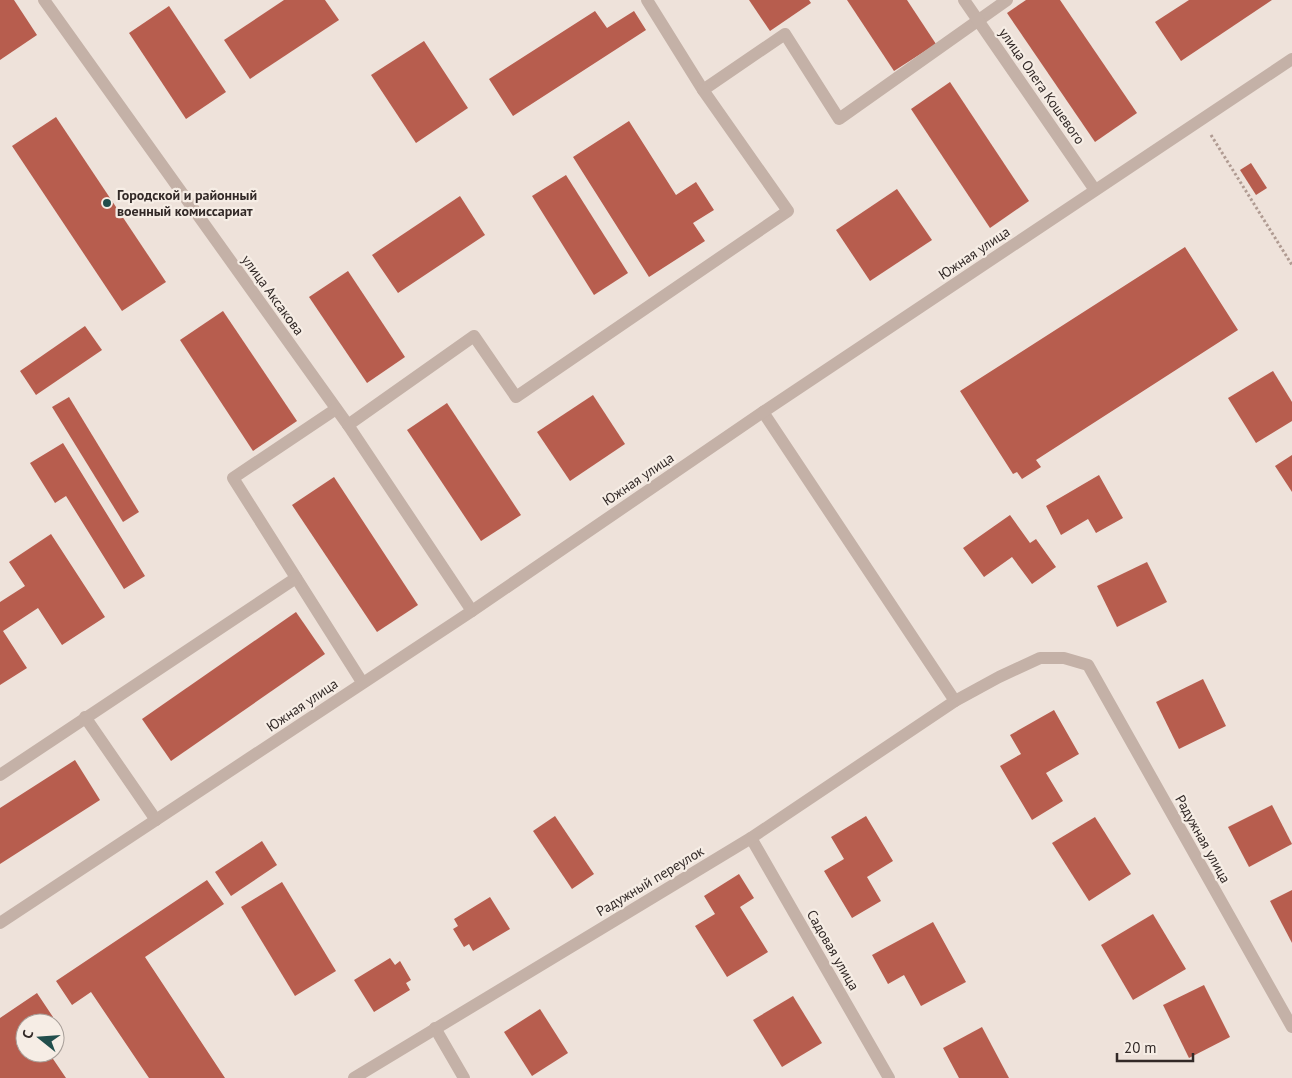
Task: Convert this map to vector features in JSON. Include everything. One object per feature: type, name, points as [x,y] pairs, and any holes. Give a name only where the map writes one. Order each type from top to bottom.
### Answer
[{"type":"street","name":"улица Аксакова","points":[[44,0],[348,424],[472,611]]},
{"type":"street","points":[[348,424],[474,336],[516,397],[788,211],[703,90],[647,0]]},
{"type":"street","name":"улица Олега Кошевого","points":[[964,0],[1095,190]]},
{"type":"street","points":[[703,90],[785,34],[839,118],[1007,0]]},
{"type":"street","name":"Южная улица","points":[[0,923],[472,611],[763,412],[1292,59]]},
{"type":"street","points":[[336,409],[233,478],[362,682]]},
{"type":"street","points":[[763,412],[956,701]]},
{"type":"street","points":[[0,774],[296,578]]},
{"type":"street","name":"Радужный переулок","points":[[354,1078],[751,838],[956,701],[999,676],[1040,658],[1064,658],[1088,665]]},
{"type":"street","name":"Радужная улица","points":[[1088,665],[1292,1027]]},
{"type":"street","points":[[85,717],[156,820]]},
{"type":"street","name":"Садовая улица","points":[[751,838],[889,1078]]},
{"type":"street","points":[[435,1028],[464,1078]]},
{"type":"path","points":[[1201,120],[1292,266]]},
{"type":"building","points":[[0,0],[14,0],[37,35],[0,60]]},
{"type":"building","points":[[284,0],[325,0],[339,20],[250,79],[224,40]]},
{"type":"building","points":[[749,0],[809,0],[811,3],[770,31]]},
{"type":"building","points":[[847,0],[907,0],[936,44],[894,71]]},
{"type":"building","points":[[1026,0],[1060,0],[1137,113],[1095,142],[1007,13]]},
{"type":"building","points":[[1189,0],[1272,0],[1181,61],[1155,22]]},
{"type":"building","points":[[169,6],[226,92],[186,119],[129,33]]},
{"type":"building","points":[[595,11],[607,28],[634,11],[646,30],[513,116],[489,79]]},
{"type":"building","points":[[424,41],[468,108],[416,143],[371,75]]},
{"type":"building","points":[[950,82],[1029,201],[990,228],[911,109]]},
{"type":"building","points":[[56,117],[166,282],[122,311],[12,146]]},
{"type":"building","points":[[629,121],[676,195],[696,182],[714,210],[693,223],[705,241],[649,277],[573,157]]},
{"type":"building","points":[[1251,163],[1267,188],[1256,195],[1240,170]]},
{"type":"building","points":[[566,175],[628,273],[594,295],[532,196]]},
{"type":"building","points":[[897,189],[932,240],[870,281],[836,230]]},
{"type":"building","points":[[460,196],[485,235],[398,293],[372,255]]},
{"type":"building","points":[[1185,247],[1238,330],[1036,460],[1041,467],[1022,479],[1017,472],[1013,474],[960,391]]},
{"type":"building","points":[[348,271],[405,357],[367,383],[309,297]]},
{"type":"building","points":[[223,311],[297,421],[253,451],[180,340]]},
{"type":"building","points":[[85,326],[102,350],[36,395],[20,371]]},
{"type":"building","points":[[1273,371],[1292,402],[1292,421],[1256,443],[1228,398]]},
{"type":"building","points":[[593,395],[625,444],[570,481],[537,432]]},
{"type":"building","points":[[69,397],[139,512],[123,522],[52,407]]},
{"type":"building","points":[[447,403],[521,515],[481,541],[407,430]]},
{"type":"building","points":[[63,443],[145,576],[124,589],[66,496],[55,503],[30,463]]},
{"type":"building","points":[[1292,455],[1292,492],[1275,466]]},
{"type":"building","points":[[1099,475],[1123,518],[1096,533],[1088,519],[1061,535],[1046,506]]},
{"type":"building","points":[[334,477],[418,605],[377,632],[292,505]]},
{"type":"building","points":[[1010,515],[1030,543],[1036,539],[1056,567],[1032,584],[1012,557],[984,577],[963,548]]},
{"type":"building","points":[[51,534],[105,617],[62,645],[38,608],[3,631],[27,668],[0,685],[0,602],[25,586],[9,562]]},
{"type":"building","points":[[1147,562],[1167,602],[1117,627],[1097,586]]},
{"type":"building","points":[[296,612],[325,654],[171,761],[142,719]]},
{"type":"building","points":[[1203,679],[1226,726],[1179,749],[1156,702]]},
{"type":"building","points":[[1054,710],[1079,754],[1046,773],[1063,801],[1032,820],[1000,766],[1021,754],[1010,735]]},
{"type":"building","points":[[75,760],[100,800],[0,864],[0,808]]},
{"type":"building","points":[[1272,805],[1292,844],[1249,867],[1228,827]]},
{"type":"building","points":[[555,816],[594,874],[572,889],[533,831]]},
{"type":"building","points":[[866,816],[893,861],[867,877],[881,901],[852,918],[824,871],[844,859],[831,837]]},
{"type":"building","points":[[1095,817],[1131,874],[1089,901],[1052,843]]},
{"type":"building","points":[[262,841],[277,865],[231,896],[215,872]]},
{"type":"building","points":[[739,874],[754,898],[740,907],[768,952],[727,977],[695,926],[715,914],[704,896]]},
{"type":"building","points":[[207,880],[224,904],[145,957],[225,1078],[149,1078],[91,992],[72,1005],[56,981]]},
{"type":"building","points":[[282,882],[336,971],[295,996],[241,907]]},
{"type":"building","points":[[1292,890],[1292,943],[1270,901]]},
{"type":"building","points":[[490,897],[510,929],[473,951],[469,944],[464,947],[453,929],[458,926],[454,919]]},
{"type":"building","points":[[1153,914],[1186,969],[1133,1000],[1101,945]]},
{"type":"building","points":[[933,922],[966,982],[921,1006],[904,975],[888,984],[872,955]]},
{"type":"building","points":[[390,958],[395,965],[400,961],[411,980],[406,983],[410,990],[374,1012],[354,980]]},
{"type":"building","points":[[1204,985],[1230,1037],[1189,1058],[1163,1005]]},
{"type":"building","points":[[37,993],[50,1013],[15,1013],[15,1063],[56,1063],[66,1078],[0,1078],[0,1018]]},
{"type":"building","points":[[793,996],[822,1043],[782,1067],[753,1020]]},
{"type":"building","points":[[540,1009],[568,1053],[532,1076],[504,1032]]},
{"type":"building","points":[[982,1027],[1009,1078],[959,1078],[943,1048]]},
{"type":"place","name":"Городской и районный военный комиссариат","points":[[107,203]]}]
